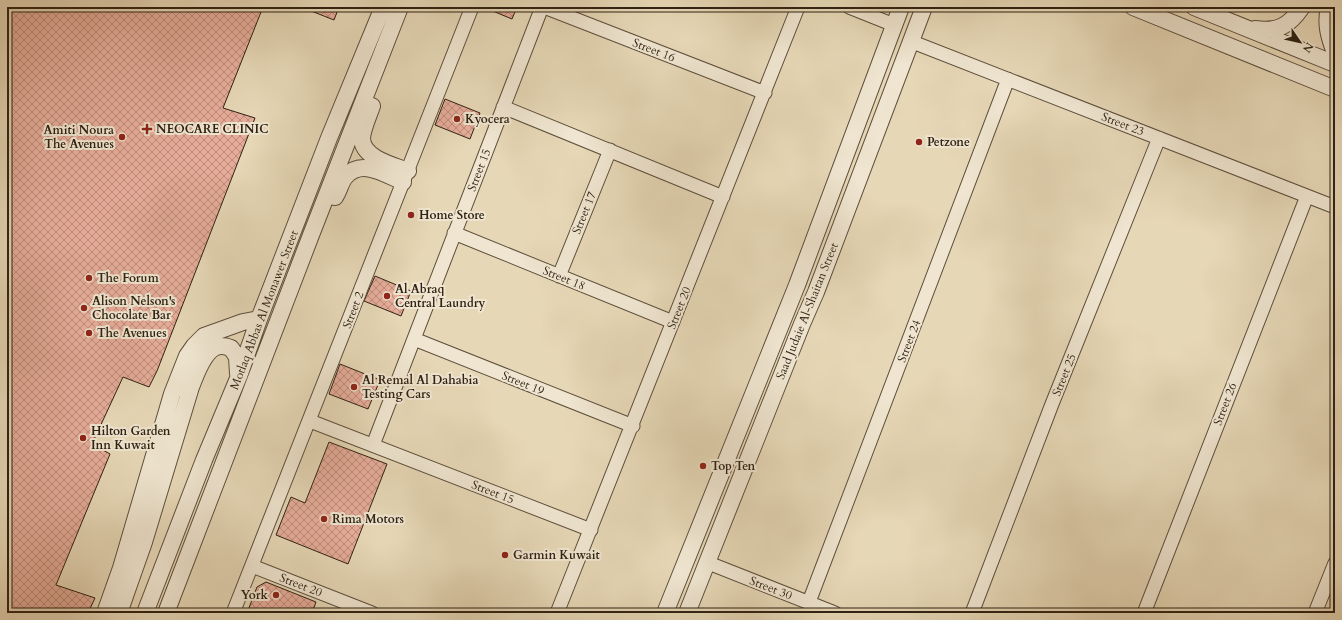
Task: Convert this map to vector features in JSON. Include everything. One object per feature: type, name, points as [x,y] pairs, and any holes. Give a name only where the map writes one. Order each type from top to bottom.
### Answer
[{"type":"street","name":"Motlaq Abbas Al Monawer Street","points":[[145,613],[204,460],[239,376],[259,319],[360,60],[383,7]]},
{"type":"street","name":"Motlaq Abbas Al Monawer Street","points":[[166,613],[400,7]]},
{"type":"street","name":"Street 2","points":[[233,613],[472,7]]},
{"type":"street","name":"Street 16","points":[[543,7],[765,93]]},
{"type":"street","name":"Street 15","points":[[373,445],[543,7]]},
{"type":"street","name":"Street 20","points":[[562,612],[591,530],[798,7]]},
{"type":"street","points":[[849,7],[894,25]]},
{"type":"street","name":"Saad Judaie Al-Shaitan Street","points":[[665,613],[797,284],[901,7]]},
{"type":"street","name":"Saad Judaie Al-Shaitan Street","points":[[687,613],[706,562],[816,292],[924,7]]},
{"type":"street","points":[[1133,7],[1335,89]]},
{"type":"street","points":[[1194,7],[1335,64]]},
{"type":"street","points":[[1244,28],[1267,31],[1277,29],[1287,24],[1296,16],[1302,7]]},
{"type":"street","points":[[1329,7],[1326,18],[1329,37],[1335,53]]},
{"type":"street","name":"Street 23","points":[[910,41],[1335,206]]},
{"type":"street","points":[[384,47],[381,75],[362,137],[363,146],[368,153],[405,177]]},
{"type":"street","name":"Street 24","points":[[809,602],[1008,79]]},
{"type":"street","points":[[503,107],[723,197]]},
{"type":"street","name":"Street 25","points":[[972,613],[1052,404],[1160,138]]},
{"type":"street","name":"Street 17","points":[[559,276],[610,150]]},
{"type":"street","points":[[311,235],[325,216],[345,178],[353,170],[364,167],[405,177]]},
{"type":"street","name":"Street 26","points":[[1144,613],[1307,196]]},
{"type":"street","name":"Street 18","points":[[454,233],[673,322]]},
{"type":"street","points":[[797,284],[799,290],[804,294],[816,292]]},
{"type":"street","points":[[784,317],[790,312],[797,313],[801,318],[802,324]]},
{"type":"street","points":[[120,613],[126,574],[172,394],[187,356],[204,336],[243,322],[259,319]]},
{"type":"street","name":"Street 19","points":[[414,339],[633,426]]},
{"type":"street","points":[[105,613],[126,574],[201,363],[211,350],[221,346],[231,348],[237,357],[239,376]]},
{"type":"street","points":[[172,394],[188,399]]},
{"type":"street","name":"Street 15","points":[[310,421],[591,530]]},
{"type":"street","name":"Street 30","points":[[706,562],[835,613]]},
{"type":"street","points":[[1315,613],[1335,563]]},
{"type":"street","name":"Street 20","points":[[252,566],[372,613]]},
{"type":"building","name":"The Avenues","points":[[7,7],[263,7],[223,108],[255,118],[157,371],[149,387],[123,377],[92,444],[110,454],[56,585],[95,598],[88,613],[7,613]]},
{"type":"building","points":[[301,7],[339,7],[334,20]]},
{"type":"building","points":[[483,7],[517,7],[512,19]]},
{"type":"building","name":"Kyocera","points":[[445,99],[480,113],[470,139],[435,125]]},
{"type":"building","name":"Al Abraq Central Laundry","points":[[375,276],[411,291],[401,316],[364,301]]},
{"type":"building","name":"Al Remal Al Dahabia Testing Cars","points":[[340,364],[380,380],[368,409],[329,394]]},
{"type":"building","name":"Rima Motors","points":[[329,442],[387,464],[348,564],[276,535],[291,497],[305,503]]},
{"type":"building","name":"York","points":[[266,582],[316,602],[312,613],[247,613],[257,587]]},
{"type":"place","name":"Kyocera","points":[[457,119]]},
{"type":"place","name":"NEOCARE CLINIC","points":[[147,129]]},
{"type":"place","name":"Amiti Noura The Avenues","points":[[122,137]]},
{"type":"place","name":"Petzone","points":[[919,142]]},
{"type":"place","name":"Home Store","points":[[411,215]]},
{"type":"place","name":"The Forum","points":[[89,278]]},
{"type":"place","name":"Al Abraq Central Laundry","points":[[387,296]]},
{"type":"place","name":"Alison Nelson's Chocolate Bar","points":[[84,308]]},
{"type":"place","name":"The Avenues","points":[[89,333]]},
{"type":"place","name":"Al Remal Al Dahabia Testing Cars","points":[[354,387]]},
{"type":"place","name":"Hilton Garden Inn Kuwait","points":[[83,438]]},
{"type":"place","name":"Top Ten","points":[[703,466]]},
{"type":"place","name":"Rima Motors","points":[[324,519]]},
{"type":"place","name":"Garmin Kuwait","points":[[505,555]]},
{"type":"place","name":"York","points":[[276,595]]}]
